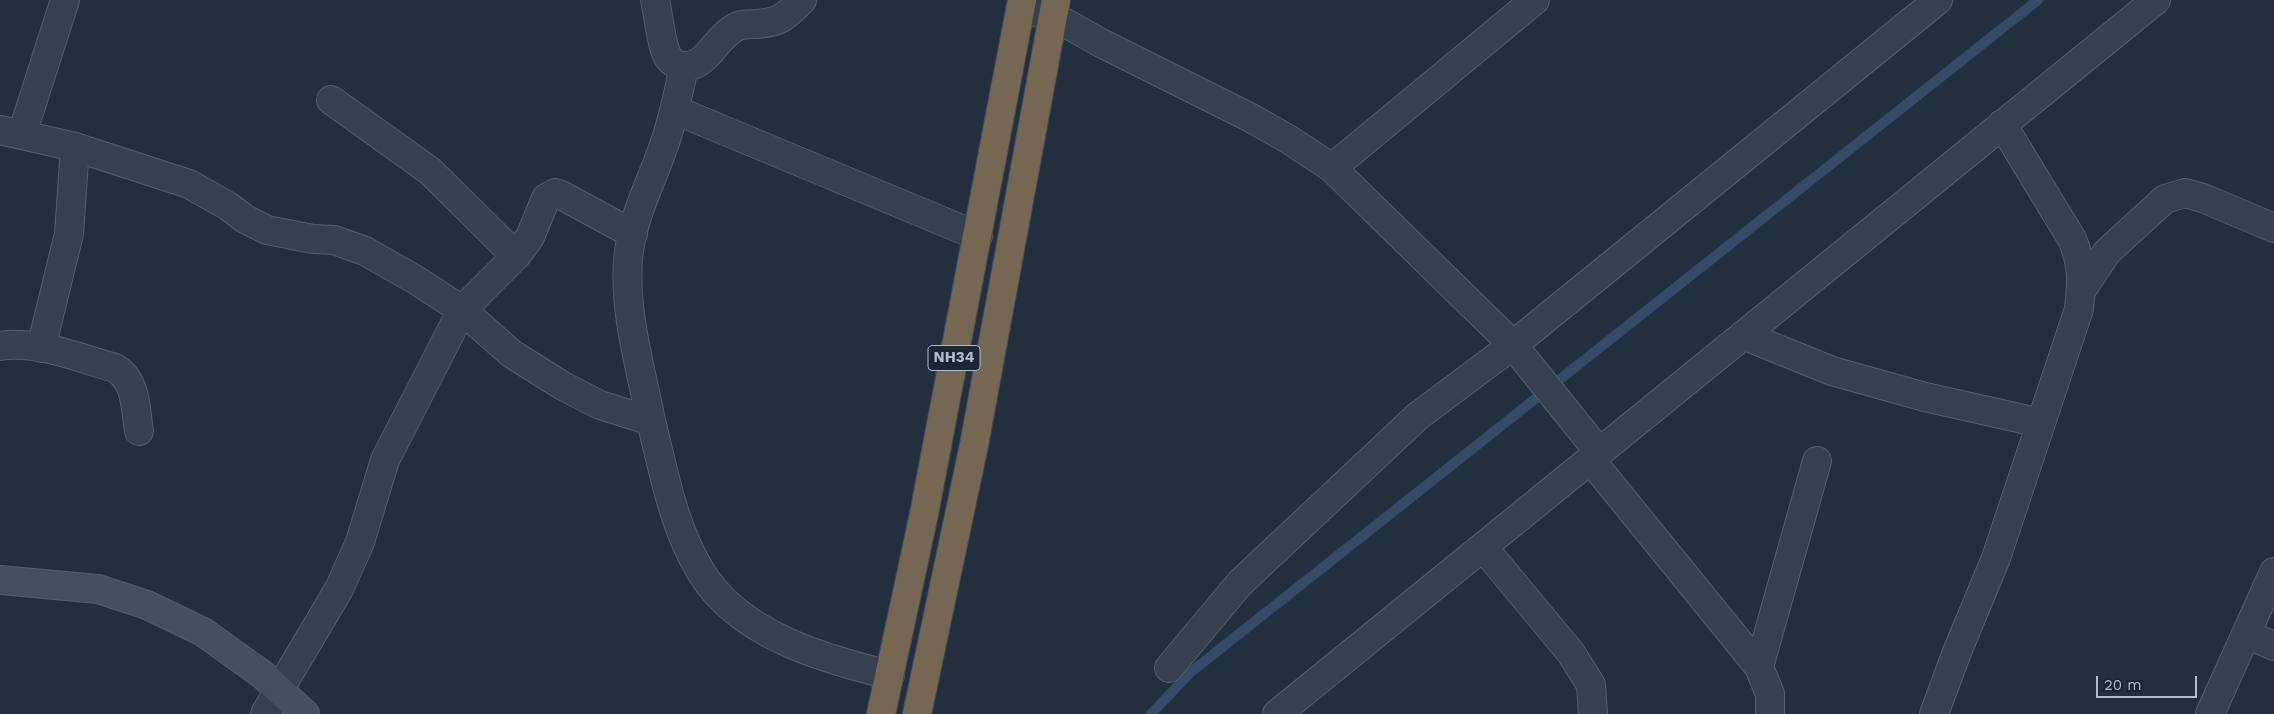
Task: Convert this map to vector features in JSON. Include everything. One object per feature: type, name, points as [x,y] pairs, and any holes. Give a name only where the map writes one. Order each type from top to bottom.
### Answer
[{"type":"highway","name":"NH34","points":[[881,714],[978,236],[1022,5]]},
{"type":"highway","name":"NH34","points":[[917,714],[974,445],[1054,8]]},
{"type":"street","points":[[65,0],[11,132],[75,147],[189,184],[228,206],[245,219],[267,230],[350,245],[416,280],[462,310],[512,354],[563,386],[600,405],[652,421]]},
{"type":"street","points":[[655,0],[666,52],[670,60],[684,67],[693,65],[703,59],[722,39],[738,26],[778,22],[785,18],[802,0]]},
{"type":"street","points":[[1332,168],[1535,0]]},
{"type":"street","points":[[1277,714],[1483,547],[1593,451],[1743,335],[2156,0]]},
{"type":"street","points":[[1169,668],[1240,583],[1418,416],[1517,350],[1928,3]]},
{"type":"street","points":[[1022,5],[1054,8],[1101,43],[1266,126],[1332,168],[1517,350],[1758,667],[1770,694],[1770,714]]},
{"type":"street","points":[[684,67],[675,110],[664,148],[636,217],[628,259],[629,311],[652,421],[674,510],[701,573],[731,606],[753,623],[782,639],[845,664],[890,675]]},
{"type":"street","points":[[331,100],[430,172],[506,244],[516,256]]},
{"type":"street","points":[[675,110],[978,236]]},
{"type":"street","points":[[1934,714],[1957,652],[1996,558],[2079,309],[2081,290],[2080,257],[2072,239],[2002,124]]},
{"type":"street","points":[[40,348],[69,234],[75,147]]},
{"type":"street","points":[[265,714],[343,581],[360,542],[385,460],[462,310],[516,256],[530,237],[546,198],[555,193],[632,234]]},
{"type":"street","points":[[2081,290],[2107,252],[2165,199],[2185,193],[2203,198],[2274,228]]},
{"type":"street","points":[[1743,335],[1832,371],[1924,397],[2041,423]]},
{"type":"street","points":[[0,346],[16,343],[115,368],[123,373],[132,388],[139,431]]},
{"type":"street","points":[[1758,667],[1817,461]]},
{"type":"street","points":[[1483,547],[1576,661],[1591,685],[1593,714]]},
{"type":"street","points":[[2210,714],[2274,572]]},
{"type":"street","points":[[0,580],[98,589],[147,605],[203,632],[264,675],[305,714]]},
{"type":"street","points":[[2246,634],[2274,646]]},
{"type":"waterway","points":[[1151,714],[1191,672],[2038,0]]}]
